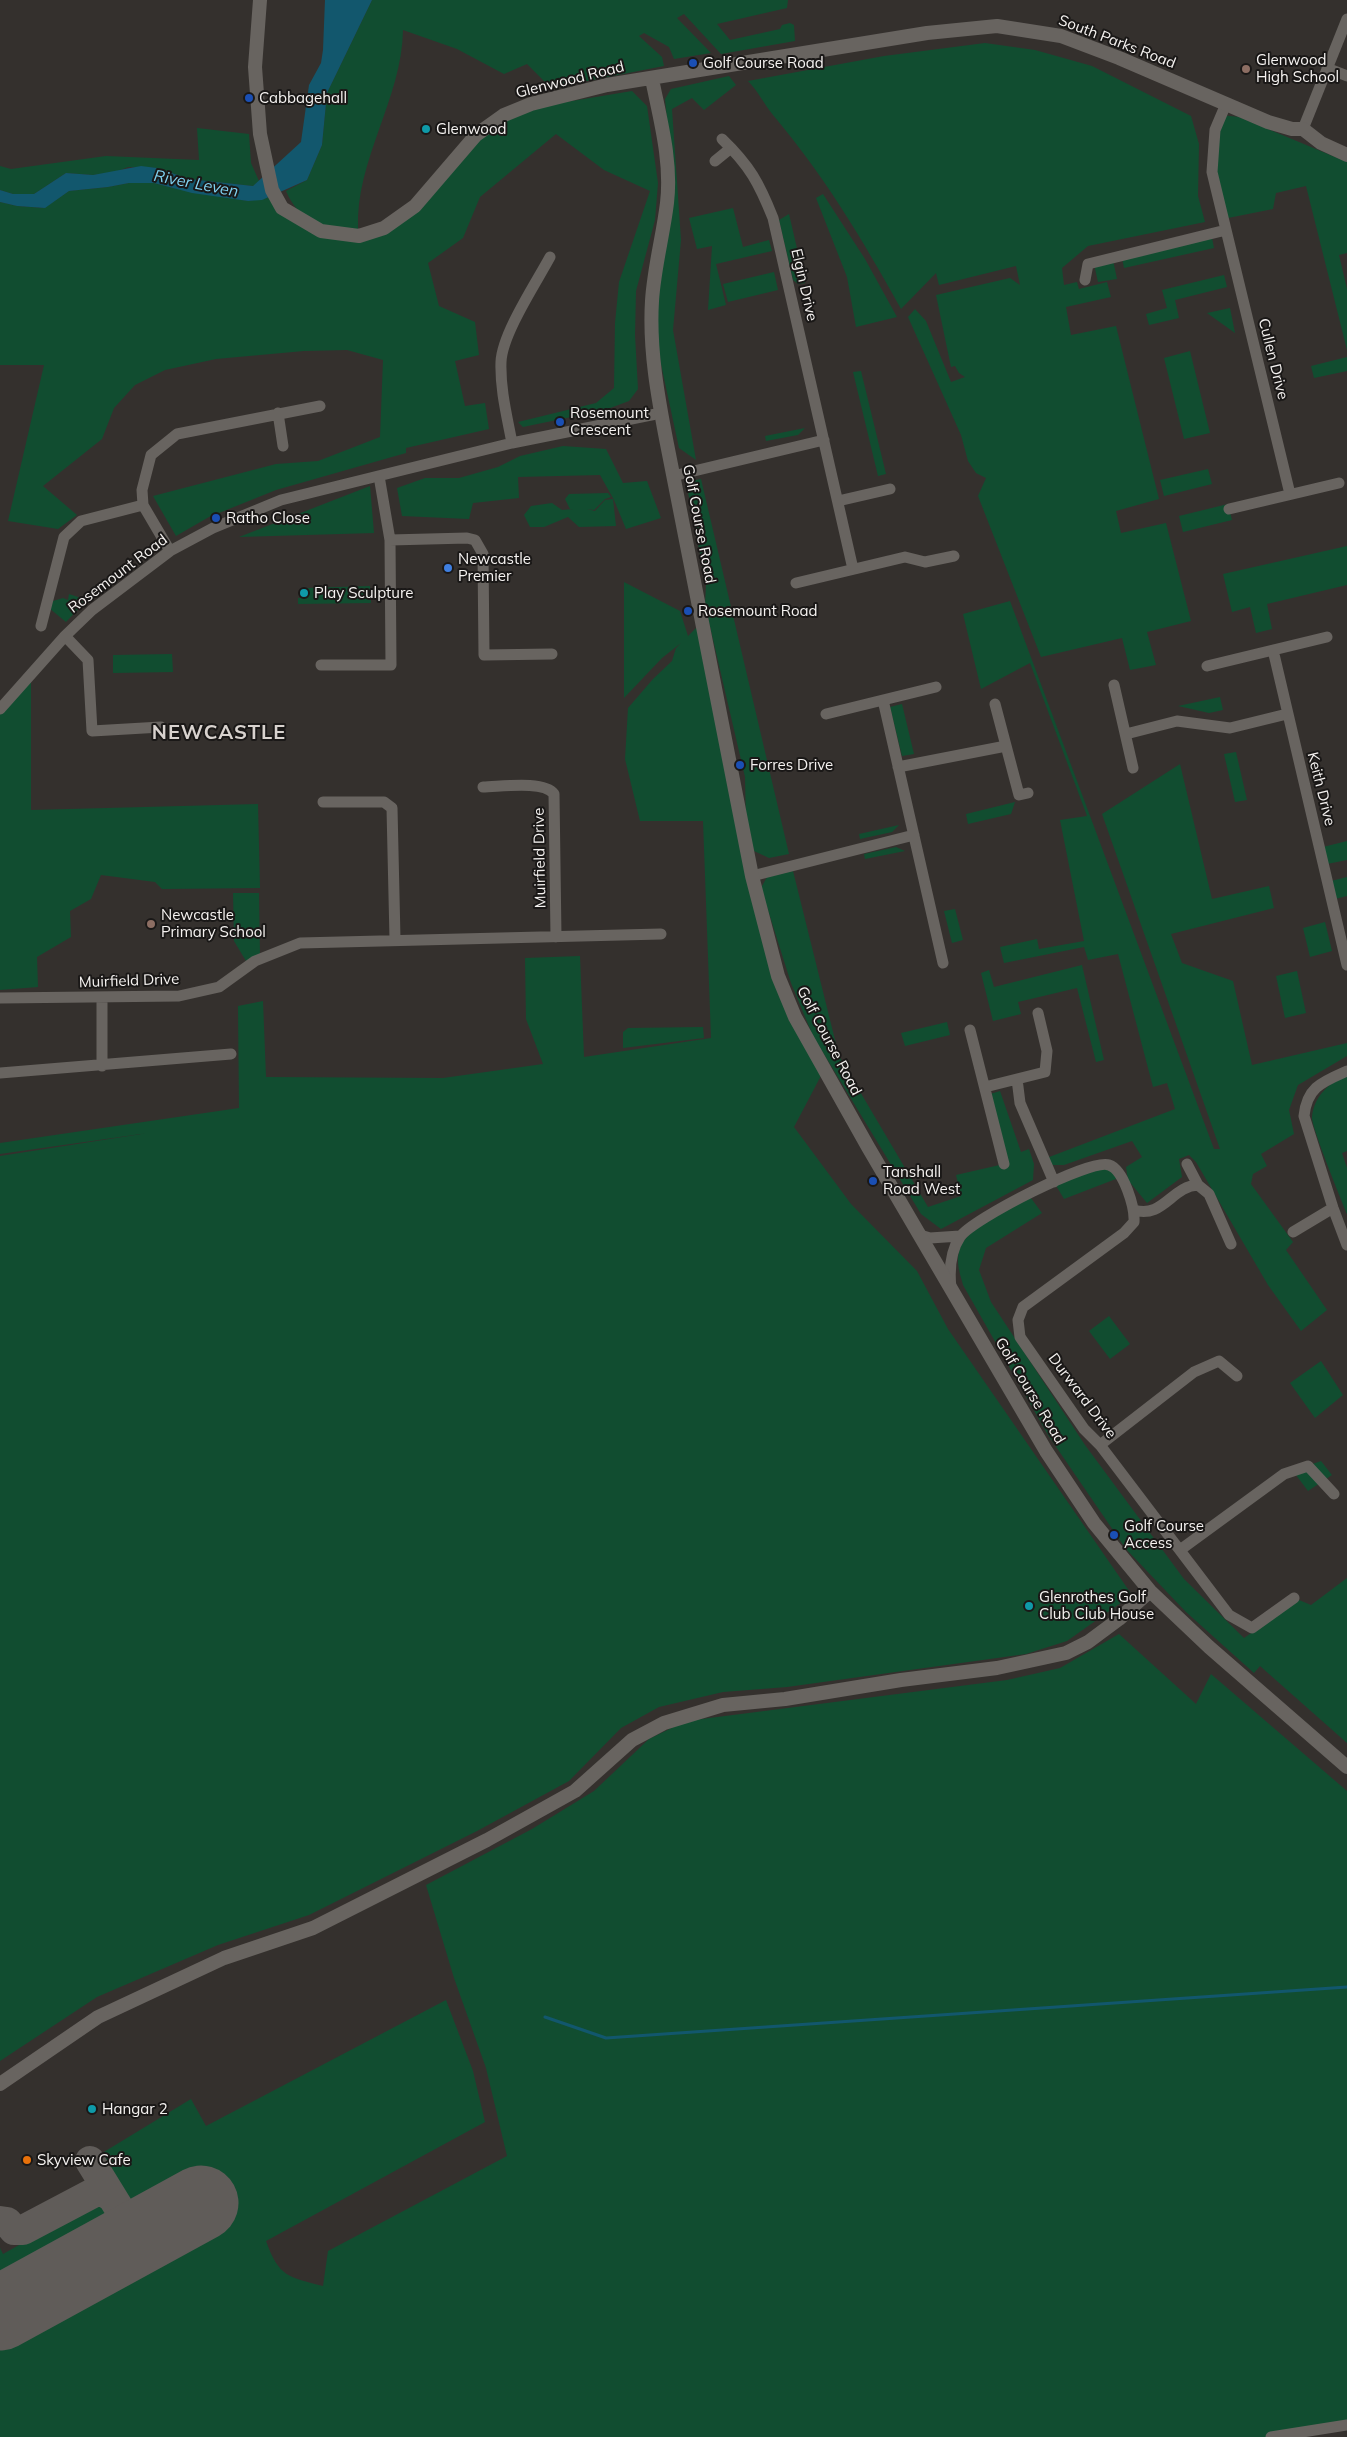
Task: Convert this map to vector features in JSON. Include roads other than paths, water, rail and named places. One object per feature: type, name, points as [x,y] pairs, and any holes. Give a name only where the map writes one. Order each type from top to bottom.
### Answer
[{"type":"street","name":"Glenwood Road","points":[[260,0],[255,67],[260,134],[266,169],[272,190],[282,208],[321,231],[359,236],[384,228],[415,206],[476,135],[504,115],[531,104],[570,94],[652,79]]},
{"type":"street","points":[[1347,18],[1303,129],[1321,143],[1347,155]]},
{"type":"street","name":"South Parks Road","points":[[652,79],[918,34],[997,26],[1040,31],[1076,41],[1280,127],[1303,129]]},
{"type":"street","points":[[1327,68],[1347,76]]},
{"type":"street","name":"Golf Course Road","points":[[652,79],[668,175],[667,202],[652,301],[651,334],[661,413],[752,876],[778,976],[795,1017],[952,1290],[1071,1490],[1106,1538],[1150,1591],[1209,1647],[1347,1767]]},
{"type":"street","name":"Cullen Drive","points":[[1226,104],[1215,130],[1212,172],[1290,494]]},
{"type":"street","name":"Elgin Drive","points":[[722,139],[750,169],[760,184],[773,218],[853,569]]},
{"type":"street","points":[[715,161],[731,148]]},
{"type":"street","points":[[1085,280],[1088,264],[1226,230]]},
{"type":"street","points":[[512,443],[502,393],[501,360],[510,332],[550,257]]},
{"type":"street","points":[[170,551],[143,505],[142,490],[151,455],[177,434],[320,406]]},
{"type":"street","points":[[278,413],[283,446]]},
{"type":"street","name":"Rosemount Road","points":[[0,709],[65,636],[92,610],[170,551],[213,528],[281,500],[512,443],[661,413]]},
{"type":"street","points":[[673,476],[824,440]]},
{"type":"street","points":[[321,665],[391,664],[390,540],[379,476]]},
{"type":"street","points":[[1229,509],[1339,483]]},
{"type":"street","points":[[838,501],[890,490]]},
{"type":"street","points":[[42,626],[64,537],[81,521],[143,505]]},
{"type":"street","points":[[390,540],[467,538],[475,540],[483,554],[484,655],[552,654]]},
{"type":"street","points":[[796,583],[905,557],[925,562],[954,556]]},
{"type":"street","points":[[65,636],[88,660],[92,731],[161,728]]},
{"type":"street","points":[[1207,666],[1327,637]]},
{"type":"street","name":"Keith Drive","points":[[1273,650],[1347,965]]},
{"type":"street","points":[[1114,684],[1133,768]]},
{"type":"street","points":[[826,714],[936,687]]},
{"type":"street","points":[[883,700],[943,963]]},
{"type":"street","points":[[995,704],[1019,794],[1028,793]]},
{"type":"street","points":[[1126,734],[1178,721],[1230,728],[1287,714]]},
{"type":"street","points":[[898,766],[1006,746]]},
{"type":"street","name":"Muirfield Drive","points":[[483,787],[540,786],[550,789],[554,794],[556,937]]},
{"type":"street","points":[[323,802],[384,802],[392,808],[395,939]]},
{"type":"street","points":[[752,876],[914,835]]},
{"type":"street","name":"Muirfield Drive","points":[[0,998],[179,996],[219,987],[255,961],[300,943],[395,939],[661,934]]},
{"type":"street","points":[[102,997],[102,1066]]},
{"type":"street","points":[[985,1087],[1045,1072],[1047,1051],[1038,1013]]},
{"type":"street","points":[[970,1030],[1004,1164]]},
{"type":"street","points":[[0,1073],[231,1054]]},
{"type":"street","points":[[1347,1071],[1321,1084],[1310,1094],[1304,1116],[1333,1208],[1347,1245]]},
{"type":"street","points":[[1017,1079],[1020,1103],[1054,1182]]},
{"type":"street","points":[[952,1290],[951,1261],[960,1236],[986,1216],[1054,1182],[1092,1167],[1109,1164],[1121,1177],[1134,1210],[1154,1210],[1184,1189],[1198,1185]]},
{"type":"street","points":[[1187,1164],[1198,1185],[1209,1194],[1231,1244]]},
{"type":"street","points":[[1293,1232],[1333,1208]]},
{"type":"street","name":"Durward Drive","points":[[1134,1210],[1134,1222],[1130,1228],[1023,1307],[1018,1320],[1020,1337],[1084,1429],[1100,1445],[1229,1615],[1252,1628],[1294,1598]]},
{"type":"street","points":[[920,1234],[930,1238],[960,1236]]},
{"type":"street","points":[[1100,1445],[1194,1372],[1220,1361],[1237,1376]]},
{"type":"street","points":[[1180,1550],[1284,1474],[1308,1466],[1334,1494]]},
{"type":"street","points":[[0,2084],[98,2017],[224,1958],[313,1928],[487,1840],[576,1791],[632,1740],[664,1723],[723,1705],[785,1700],[901,1680],[997,1668],[1066,1653],[1088,1642],[1119,1619],[1150,1591]]},
{"type":"street","points":[[1271,2437],[1347,2425]]},
{"type":"water","name":"River Leven","points":[[325,0],[372,0],[327,93],[322,145],[307,180],[262,200],[248,201],[192,193],[154,183],[129,183],[69,191],[45,208],[17,206],[0,202],[0,190],[13,194],[34,194],[66,173],[93,175],[141,166],[157,168],[189,179],[253,186],[301,142],[309,85],[321,63]]},
{"type":"waterway","points":[[545,2017],[606,2038],[1347,1987]]},
{"type":"place","name":"Golf Course Road","points":[[693,63]]},
{"type":"place","name":"Glenwood High School","points":[[1246,69]]},
{"type":"place","name":"Cabbagehall","points":[[249,98]]},
{"type":"place","name":"Glenwood","points":[[426,129]]},
{"type":"place","name":"Rosemount Crescent","points":[[560,422]]},
{"type":"place","name":"Ratho Close","points":[[216,518]]},
{"type":"place","name":"Newcastle Premier","points":[[448,568]]},
{"type":"place","name":"Play Sculpture","points":[[304,593]]},
{"type":"place","name":"Rosemount Road","points":[[688,611]]},
{"type":"place","name":"Forres Drive","points":[[740,765]]},
{"type":"place","name":"Newcastle Primary School","points":[[151,924]]},
{"type":"place","name":"Tanshall Road West","points":[[873,1181]]},
{"type":"place","name":"Golf Course Access","points":[[1114,1535]]},
{"type":"place","name":"Glenrothes Golf Club Club House","points":[[1029,1606]]},
{"type":"place","name":"Hangar 2","points":[[92,2109]]},
{"type":"place","name":"Skyview Cafe","points":[[27,2160]]},
{"type":"district","name":"NEWCASTLE","points":[[219,733]]}]
